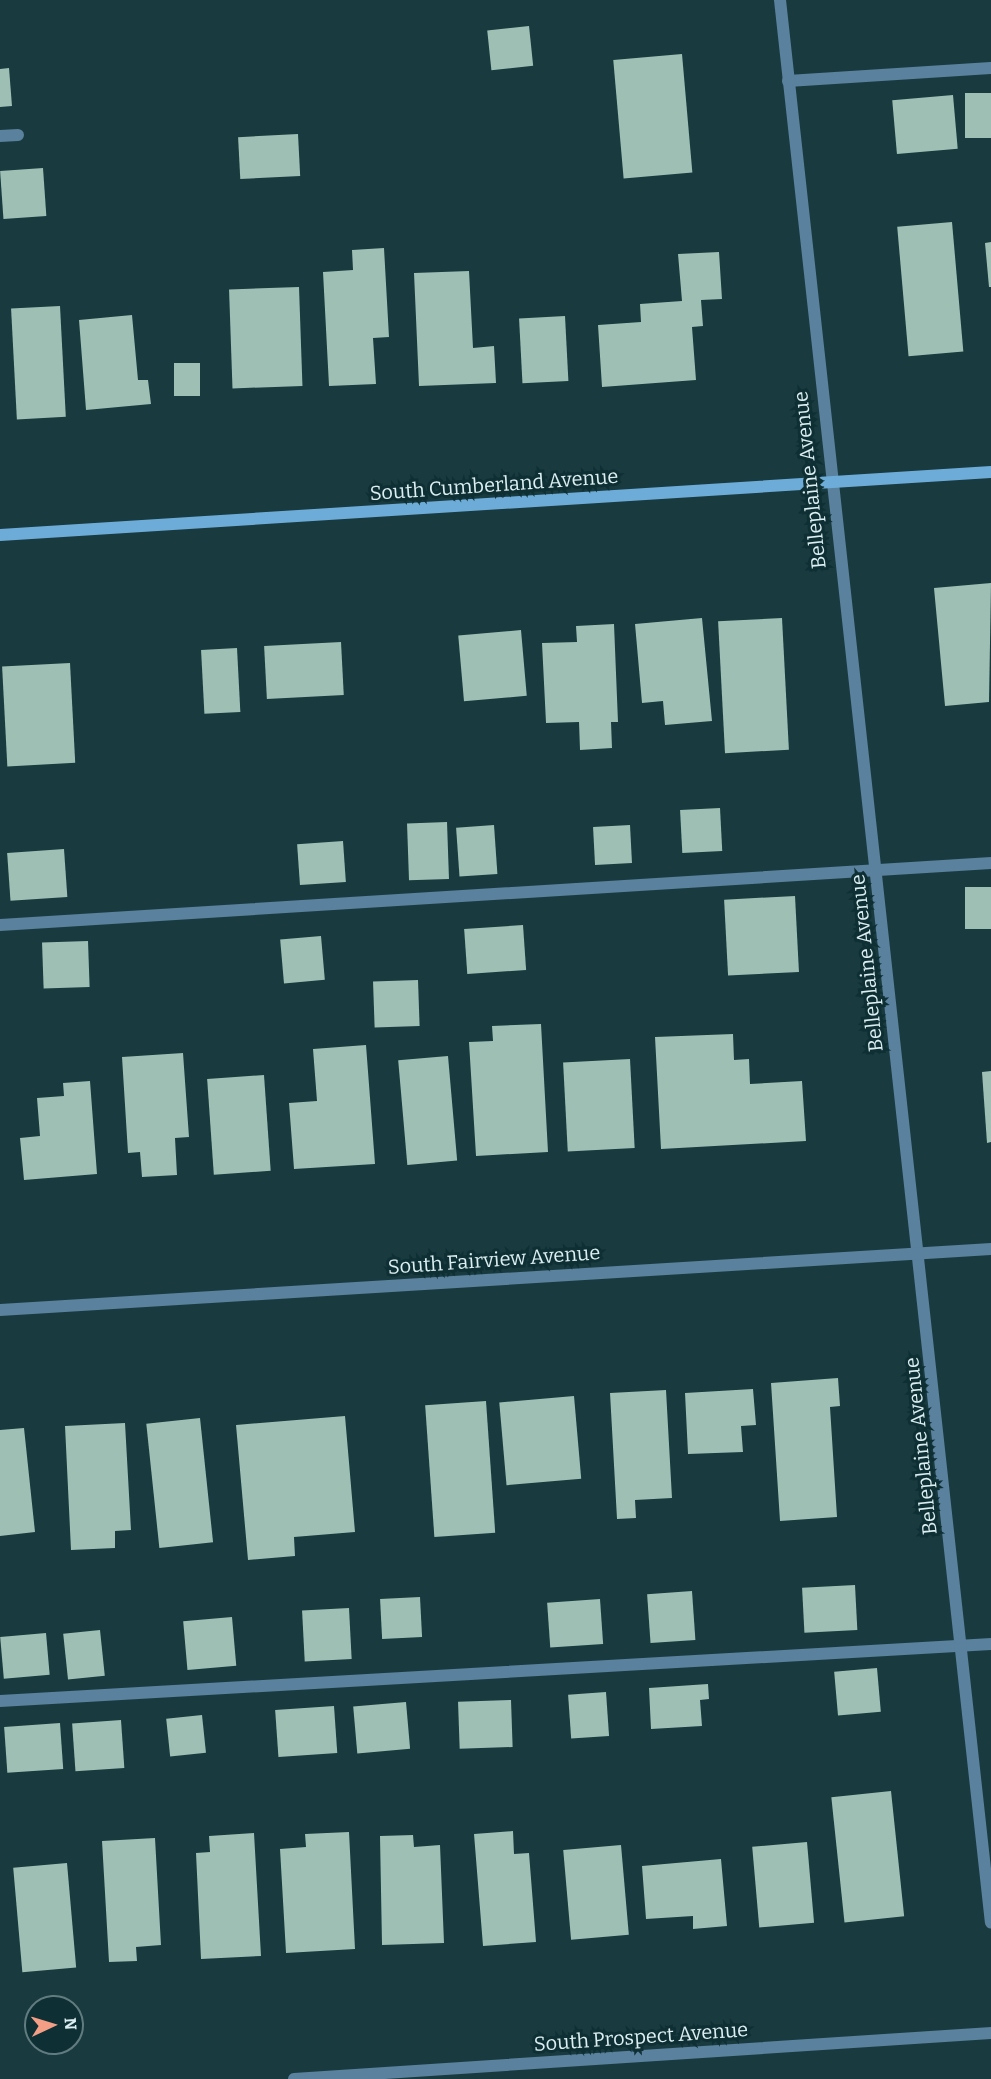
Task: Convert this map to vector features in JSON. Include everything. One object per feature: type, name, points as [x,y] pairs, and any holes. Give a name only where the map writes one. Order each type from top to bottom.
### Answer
[{"type":"street","name":"Belleplaine Avenue","points":[[780,0],[830,483],[920,1253],[991,1922]]},
{"type":"street","points":[[788,81],[991,68]]},
{"type":"street","points":[[0,136],[18,135]]},
{"type":"street","name":"South Cumberland Avenue","points":[[0,535],[991,472]]},
{"type":"street","points":[[0,925],[991,863]]},
{"type":"street","name":"South Fairview Avenue","points":[[0,1310],[991,1249]]},
{"type":"street","points":[[0,1701],[991,1644]]},
{"type":"street","name":"South Prospect Avenue","points":[[294,2079],[991,2033]]},
{"type":"building","points":[[529,26],[533,66],[491,70],[487,30]]},
{"type":"building","points":[[682,54],[692,173],[624,179],[613,60]]},
{"type":"building","points":[[9,68],[12,106],[0,107],[0,69]]},
{"type":"building","points":[[965,93],[991,93],[991,138],[965,138]]},
{"type":"building","points":[[953,95],[958,149],[897,154],[892,100]]},
{"type":"building","points":[[298,134],[300,176],[240,179],[238,137]]},
{"type":"building","points":[[43,168],[46,216],[3,219],[0,171]]},
{"type":"building","points":[[952,222],[963,352],[909,356],[897,227]]},
{"type":"building","points":[[991,242],[991,287],[989,287],[985,243]]},
{"type":"building","points":[[384,248],[389,337],[373,338],[376,384],[329,386],[323,272],[353,270],[352,250]]},
{"type":"building","points":[[719,252],[722,299],[701,300],[703,326],[692,327],[696,380],[602,387],[598,325],[641,322],[640,304],[682,301],[678,254]]},
{"type":"building","points":[[469,271],[473,348],[494,346],[496,383],[419,386],[414,273]]},
{"type":"building","points":[[299,287],[302,386],[232,388],[229,289]]},
{"type":"building","points":[[60,306],[66,417],[17,419],[11,309]]},
{"type":"building","points":[[132,315],[138,380],[148,380],[151,404],[86,410],[79,320]]},
{"type":"building","points":[[565,316],[568,381],[522,383],[519,318]]},
{"type":"building","points":[[174,363],[200,363],[200,396],[174,396]]},
{"type":"building","points":[[991,583],[989,702],[945,706],[934,588]]},
{"type":"building","points":[[702,618],[712,721],[665,725],[663,701],[642,703],[635,624]]},
{"type":"building","points":[[782,618],[789,750],[725,753],[718,621]]},
{"type":"building","points":[[614,624],[618,722],[611,722],[612,748],[580,750],[579,722],[546,723],[542,643],[577,642],[576,626]]},
{"type":"building","points":[[521,630],[527,696],[464,701],[458,635]]},
{"type":"building","points":[[341,642],[344,695],[267,699],[264,646]]},
{"type":"building","points":[[237,648],[240,712],[204,714],[201,650]]},
{"type":"building","points":[[70,663],[75,763],[7,766],[2,667]]},
{"type":"building","points":[[720,808],[722,851],[682,853],[680,810]]},
{"type":"building","points":[[447,822],[449,879],[409,880],[407,823]]},
{"type":"building","points":[[494,825],[497,874],[460,877],[456,828]]},
{"type":"building","points":[[630,825],[632,863],[595,865],[593,827]]},
{"type":"building","points":[[343,841],[346,882],[300,885],[297,844]]},
{"type":"building","points":[[64,849],[67,897],[10,901],[7,853]]},
{"type":"building","points":[[965,887],[991,887],[991,929],[965,929]]},
{"type":"building","points":[[795,896],[799,972],[728,976],[724,900]]},
{"type":"building","points":[[523,925],[526,970],[467,974],[464,929]]},
{"type":"building","points":[[321,936],[325,980],[284,983],[280,940]]},
{"type":"building","points":[[88,941],[90,987],[44,989],[42,943]]},
{"type":"building","points":[[418,980],[420,1026],[375,1028],[373,982]]},
{"type":"building","points":[[541,1024],[548,1152],[476,1156],[469,1042],[493,1041],[492,1026]]},
{"type":"building","points":[[733,1034],[734,1060],[749,1059],[750,1084],[802,1081],[806,1141],[661,1149],[655,1037]]},
{"type":"building","points":[[366,1045],[375,1164],[294,1169],[289,1103],[317,1101],[313,1049]]},
{"type":"building","points":[[183,1053],[189,1137],[175,1138],[177,1175],[142,1177],[140,1152],[128,1153],[122,1057]]},
{"type":"building","points":[[448,1056],[457,1161],[407,1165],[398,1060]]},
{"type":"building","points":[[630,1059],[635,1148],[568,1151],[563,1063]]},
{"type":"building","points":[[991,1071],[991,1142],[987,1143],[982,1072]]},
{"type":"building","points":[[264,1075],[271,1171],[214,1175],[207,1079]]},
{"type":"building","points":[[90,1081],[97,1174],[24,1180],[20,1138],[40,1136],[37,1098],[64,1096],[63,1083]]},
{"type":"building","points":[[838,1378],[840,1406],[830,1407],[837,1517],[780,1521],[771,1383]]},
{"type":"building","points":[[753,1389],[756,1425],[741,1426],[743,1452],[688,1454],[685,1393]]},
{"type":"building","points":[[666,1390],[672,1498],[635,1500],[636,1518],[617,1519],[610,1393]]},
{"type":"building","points":[[574,1396],[581,1479],[507,1485],[499,1403]]},
{"type":"building","points":[[486,1401],[495,1533],[434,1537],[425,1405]]},
{"type":"building","points":[[345,1416],[355,1532],[294,1537],[295,1556],[248,1560],[236,1425]]},
{"type":"building","points":[[200,1418],[213,1542],[159,1548],[146,1424]]},
{"type":"building","points":[[125,1423],[131,1530],[115,1531],[115,1548],[71,1550],[65,1426]]},
{"type":"building","points":[[24,1428],[35,1532],[0,1536],[0,1430]]},
{"type":"building","points":[[855,1585],[857,1630],[804,1633],[802,1588]]},
{"type":"building","points":[[692,1591],[695,1640],[651,1643],[647,1594]]},
{"type":"building","points":[[420,1597],[422,1637],[382,1639],[380,1599]]},
{"type":"building","points":[[600,1599],[603,1644],[550,1648],[547,1603]]},
{"type":"building","points":[[349,1608],[352,1659],[305,1661],[302,1610]]},
{"type":"building","points":[[232,1617],[236,1666],[187,1670],[183,1621]]},
{"type":"building","points":[[100,1630],[105,1676],[68,1680],[63,1634]]},
{"type":"building","points":[[46,1633],[50,1675],[4,1679],[0,1637]]},
{"type":"building","points":[[877,1668],[881,1712],[838,1716],[834,1672]]},
{"type":"building","points":[[708,1684],[709,1699],[700,1700],[702,1726],[651,1729],[649,1688]]},
{"type":"building","points":[[606,1692],[609,1736],[571,1739],[568,1695]]},
{"type":"building","points":[[511,1700],[513,1747],[460,1749],[458,1702]]},
{"type":"building","points":[[406,1702],[410,1749],[357,1753],[353,1707]]},
{"type":"building","points":[[334,1706],[337,1753],[278,1757],[275,1710]]},
{"type":"building","points":[[202,1715],[206,1753],[170,1757],[166,1719]]},
{"type":"building","points":[[121,1720],[124,1768],[75,1771],[72,1723]]},
{"type":"building","points":[[60,1723],[63,1769],[7,1773],[4,1727]]},
{"type":"building","points":[[891,1791],[904,1916],[844,1923],[831,1797]]},
{"type":"building","points":[[513,1831],[514,1854],[529,1853],[536,1942],[483,1946],[474,1834]]},
{"type":"building","points":[[349,1832],[355,1949],[286,1953],[280,1849],[306,1847],[305,1834]]},
{"type":"building","points":[[254,1833],[261,1956],[201,1959],[196,1853],[210,1852],[209,1836]]},
{"type":"building","points":[[413,1835],[414,1847],[440,1845],[444,1943],[382,1945],[380,1836]]},
{"type":"building","points":[[155,1838],[161,1945],[136,1947],[137,1961],[109,1962],[102,1841]]},
{"type":"building","points":[[807,1842],[814,1923],[759,1927],[752,1847]]},
{"type":"building","points":[[621,1845],[629,1935],[571,1940],[563,1850]]},
{"type":"building","points":[[721,1859],[727,1926],[693,1929],[693,1916],[646,1919],[642,1866]]},
{"type":"building","points":[[67,1863],[76,1968],[22,1972],[13,1868]]}]
